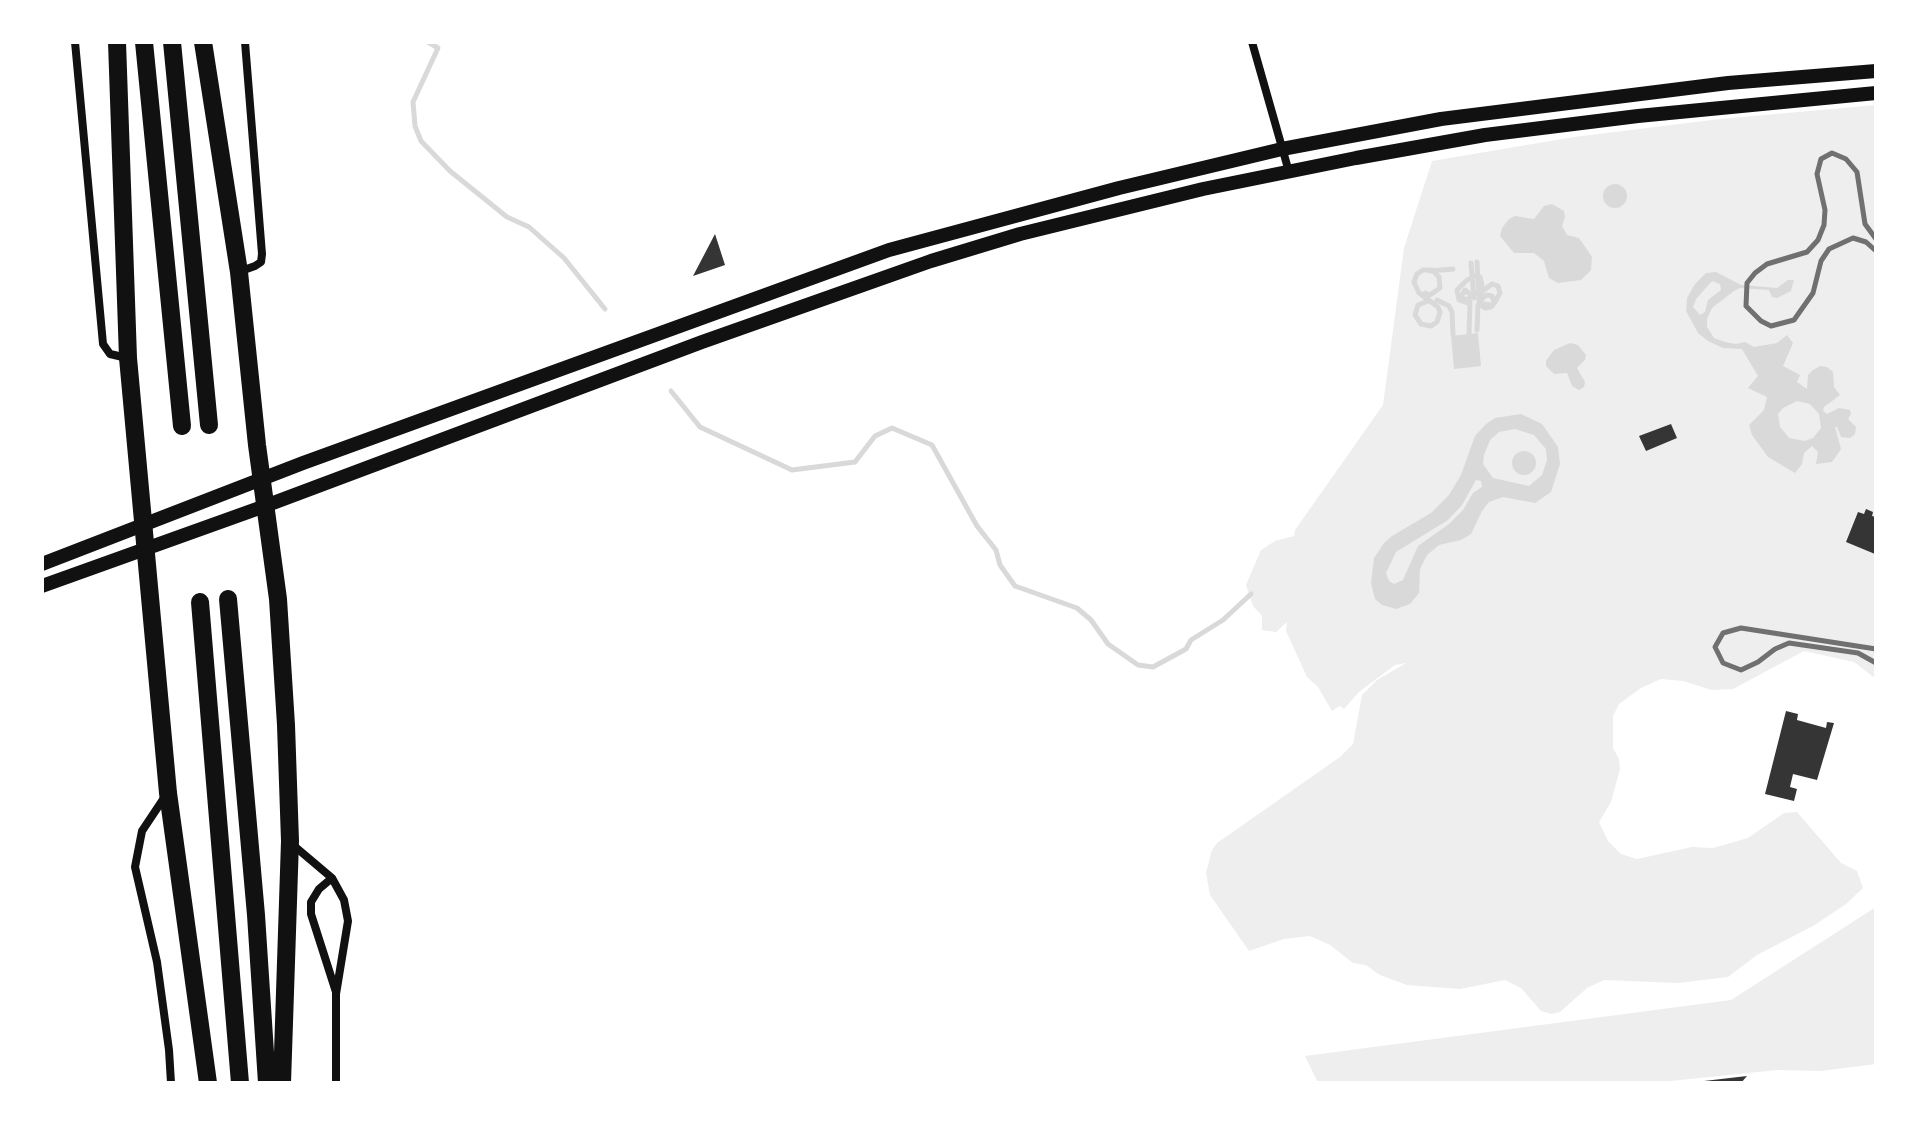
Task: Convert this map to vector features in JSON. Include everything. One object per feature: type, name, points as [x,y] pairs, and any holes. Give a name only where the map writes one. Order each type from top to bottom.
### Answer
[{"type":"highway","points":[[117,42],[128,358],[168,793],[208,1083]]},
{"type":"highway","points":[[144,42],[182,426]]},
{"type":"highway","points":[[172,42],[209,425]]},
{"type":"highway","points":[[203,42],[239,272],[261,479],[278,599],[290,841],[282,1083]]},
{"type":"highway","points":[[228,599],[256,915],[267,1083]]},
{"type":"highway","points":[[200,602],[240,1083]]},
{"type":"street","points":[[75,42],[103,344],[110,354],[128,358]]},
{"type":"street","points":[[239,272],[261,262],[262,254],[245,42]]},
{"type":"street","points":[[1252,42],[1289,172]]},
{"type":"street","points":[[42,564],[261,479],[889,250],[1119,188],[1282,149],[1441,119],[1728,83],[1876,71]]},
{"type":"street","points":[[42,586],[702,342],[931,261],[1020,234],[1289,172],[1485,135],[1638,116],[1876,93]]},
{"type":"street","points":[[168,793],[142,831],[135,867],[157,962],[171,1083]]},
{"type":"street","points":[[290,841],[332,878],[344,900],[348,921],[336,994],[336,1083]]},
{"type":"street","points":[[332,878],[319,889],[311,902],[311,914],[336,994]]},
{"type":"shaded area","points":[[1876,105],[1876,679],[1854,662],[1804,651],[1733,689],[1712,690],[1683,681],[1661,679],[1641,688],[1619,704],[1613,716],[1613,748],[1620,769],[1611,802],[1599,822],[1608,841],[1621,854],[1637,859],[1692,847],[1713,848],[1748,838],[1784,813],[1797,812],[1841,863],[1857,871],[1863,888],[1846,904],[1813,926],[1757,955],[1728,977],[1678,983],[1604,980],[1587,988],[1560,1012],[1551,1014],[1541,1011],[1521,988],[1505,980],[1460,989],[1407,985],[1380,975],[1366,965],[1353,963],[1330,945],[1310,936],[1284,939],[1249,951],[1210,895],[1206,873],[1212,850],[1217,843],[1340,757],[1353,744],[1362,695],[1377,680],[1406,663],[1395,665],[1359,692],[1344,709],[1340,706],[1332,711],[1318,687],[1307,677],[1286,631],[1287,622],[1276,632],[1262,630],[1262,616],[1253,606],[1246,585],[1261,550],[1275,541],[1294,536],[1295,530],[1383,405],[1404,248],[1432,161],[1574,137],[1720,119]]},
{"type":"shaded area","points":[[1615,184],[1624,187],[1627,196],[1624,205],[1615,208],[1606,205],[1603,196],[1606,187]]},
{"type":"shaded area","points":[[1552,204],[1564,211],[1562,226],[1567,235],[1579,238],[1592,257],[1591,270],[1581,280],[1558,283],[1549,278],[1544,261],[1534,253],[1514,253],[1500,236],[1509,219],[1515,216],[1534,219],[1544,206]]},
{"type":"shaded area","points":[[1716,272],[1741,285],[1777,288],[1788,280],[1794,280],[1791,291],[1777,298],[1772,297],[1769,290],[1740,288],[1734,291],[1712,308],[1707,327],[1714,338],[1736,344],[1745,342],[1754,347],[1777,343],[1787,335],[1793,343],[1783,366],[1800,375],[1797,382],[1807,389],[1808,375],[1813,370],[1820,366],[1833,372],[1834,387],[1840,395],[1823,411],[1827,414],[1839,408],[1850,410],[1848,419],[1856,427],[1855,434],[1850,438],[1841,437],[1835,427],[1841,449],[1832,462],[1816,464],[1818,452],[1812,446],[1804,453],[1802,464],[1795,473],[1768,457],[1752,435],[1749,425],[1764,410],[1767,397],[1748,388],[1758,376],[1742,349],[1723,348],[1708,341],[1698,333],[1686,311],[1687,298],[1706,273]],"holes":[[[1712,281],[1720,284],[1721,290],[1708,300],[1705,312],[1700,315],[1693,307]],[[1797,401],[1810,404],[1819,414],[1821,428],[1813,438],[1805,441],[1789,438],[1780,427],[1778,414]]]},
{"type":"shaded area","points":[[1478,333],[1481,366],[1454,369],[1451,336]]},
{"type":"shaded area","points":[[1570,343],[1578,345],[1586,355],[1577,368],[1585,382],[1579,390],[1572,386],[1567,373],[1554,374],[1546,366],[1554,350]]},
{"type":"shaded area","points":[[1521,414],[1542,424],[1558,447],[1560,464],[1551,492],[1535,503],[1503,497],[1489,502],[1471,534],[1461,540],[1439,545],[1427,555],[1420,569],[1419,593],[1410,604],[1396,609],[1382,605],[1375,599],[1371,583],[1374,558],[1392,536],[1431,513],[1449,495],[1461,475],[1475,436],[1495,418]],"holes":[[[1515,429],[1534,435],[1546,449],[1547,460],[1542,475],[1529,486],[1493,478],[1483,464],[1490,440],[1499,432]],[[1476,480],[1481,481],[1482,487],[1473,493],[1463,510],[1449,524],[1418,546],[1403,580],[1394,584],[1389,581],[1386,573],[1396,552],[1448,520],[1462,505]]]},
{"type":"shaded area","points":[[1524,451],[1533,454],[1536,463],[1533,472],[1524,475],[1515,472],[1512,463],[1515,454]]},
{"type":"shaded area","points":[[1876,907],[1876,1064],[1651,1083],[1318,1083],[1305,1056],[1731,1000]]},
{"type":"building","points":[[715,234],[725,265],[693,276]]},
{"type":"building","points":[[1671,424],[1677,438],[1646,451],[1639,436]]},
{"type":"building","points":[[1866,509],[1876,517],[1875,554],[1846,542],[1858,512],[1864,514]]},
{"type":"building","points":[[1786,711],[1798,714],[1797,720],[1826,728],[1827,722],[1834,723],[1817,780],[1793,774],[1790,787],[1797,789],[1794,801],[1765,794]]},
{"type":"building","points":[[1747,1076],[1741,1083],[1704,1083],[1704,1081]]},
{"type":"waterway","points":[[428,42],[438,48],[413,102],[415,126],[421,141],[450,171],[507,217],[529,227],[564,258],[605,309]]},
{"type":"waterway","points":[[1477,262],[1478,282],[1480,298],[1481,301],[1483,304],[1492,305],[1495,302],[1500,293],[1498,286],[1492,284],[1480,293],[1479,299],[1479,301],[1480,304],[1485,308],[1491,307],[1493,305],[1494,301],[1492,296],[1482,298],[1478,305],[1477,330]]},
{"type":"waterway","points":[[1471,263],[1474,298]]},
{"type":"waterway","points":[[1430,271],[1453,269]]},
{"type":"waterway","points":[[1428,301],[1418,305],[1415,315],[1421,324],[1431,326],[1437,322],[1440,312],[1438,307],[1419,293],[1414,282],[1417,274],[1432,270]]},
{"type":"waterway","points":[[1425,293],[1430,295],[1440,288],[1439,277],[1435,273]]},
{"type":"waterway","points":[[1468,303],[1459,300],[1457,290],[1474,276],[1480,277],[1482,285],[1477,293],[1466,300],[1461,297],[1465,290],[1470,294]]},
{"type":"waterway","points":[[1437,300],[1449,306],[1452,312],[1453,335]]},
{"type":"waterway","points":[[1469,334],[1470,302]]},
{"type":"waterway","points":[[671,391],[700,427],[792,470],[855,462],[875,436],[892,428],[932,445],[1015,586],[1077,608],[1091,620],[1108,644],[1138,665],[1153,667],[1186,649],[1191,640],[1223,620],[1251,594]]},
{"type":"railway","points":[[1876,239],[1865,224],[1857,172],[1846,159],[1832,153],[1821,159],[1817,174],[1825,210],[1824,225],[1818,240],[1807,252],[1767,264],[1755,273],[1747,283],[1746,306],[1771,326],[1794,320],[1813,293],[1821,261],[1829,249],[1853,238],[1866,242],[1876,251]]},
{"type":"railway","points":[[1876,649],[1741,628],[1723,633],[1715,647],[1723,663],[1741,670],[1789,643],[1858,653],[1876,663]]}]
